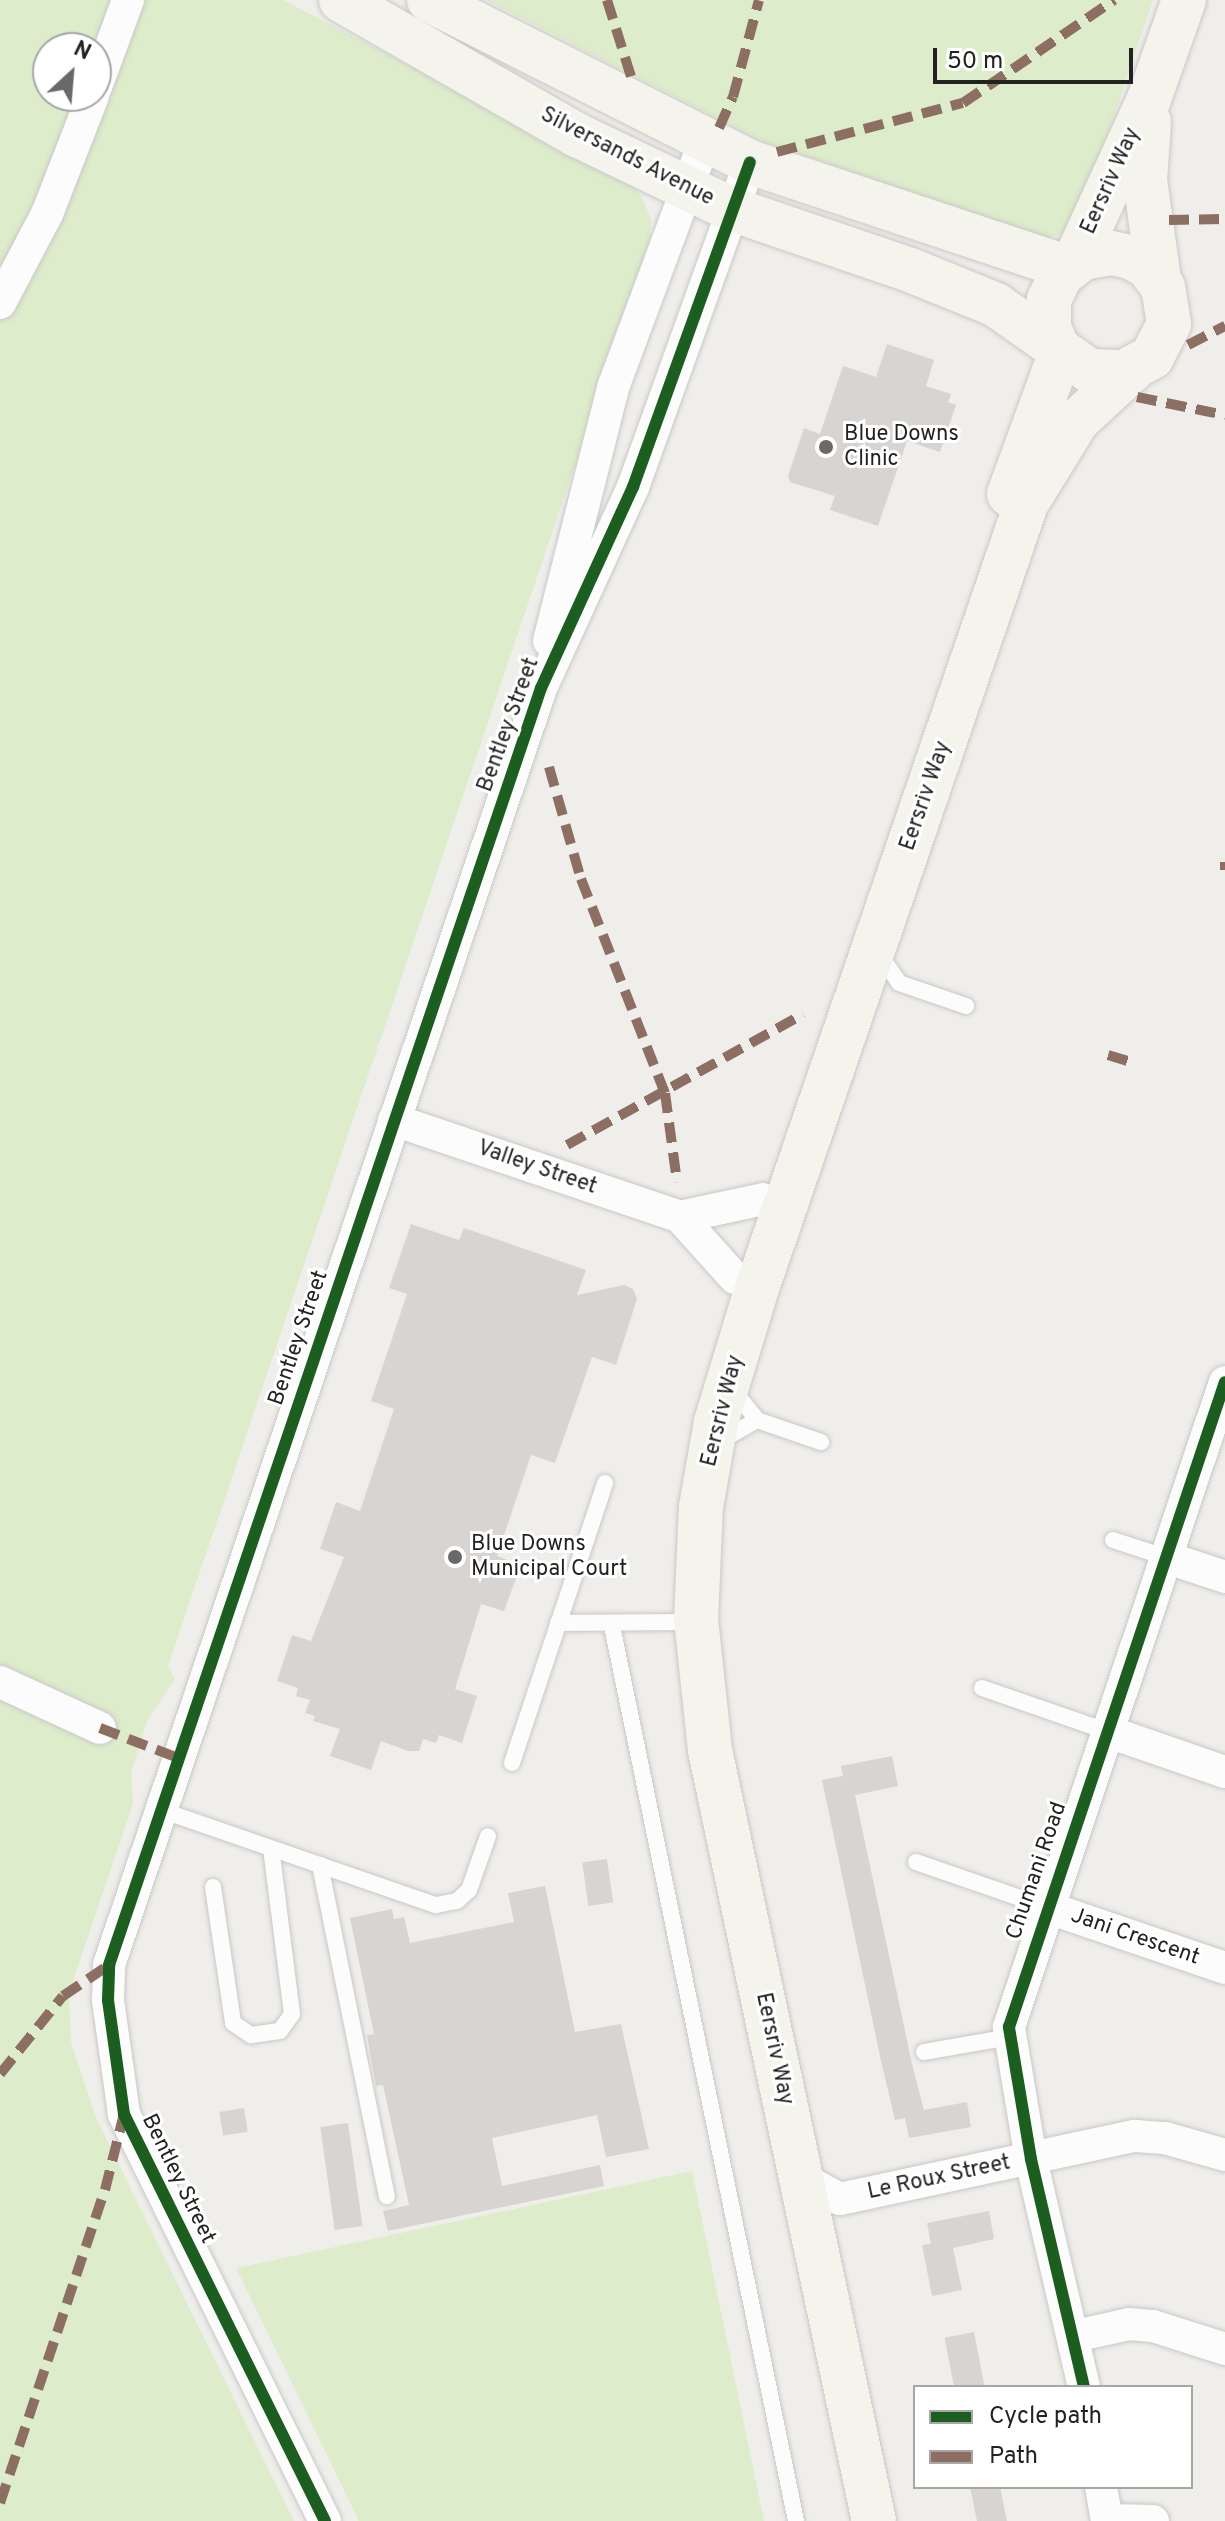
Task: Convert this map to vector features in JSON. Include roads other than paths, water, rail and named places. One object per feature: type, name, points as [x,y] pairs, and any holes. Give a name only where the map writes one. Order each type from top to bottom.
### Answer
[{"type":"main road","name":"Silversands Avenue","points":[[341,0],[577,135],[684,187],[731,209],[982,299],[1059,348]]},
{"type":"main road","points":[[429,0],[704,143],[750,162],[1071,266]]},
{"type":"main road","name":"Eersriv Way","points":[[1071,266],[1149,99],[1184,0]]},
{"type":"main road","name":"Eersriv Way","points":[[1149,99],[1145,180],[1159,280]]},
{"type":"main road","points":[[1121,254],[1147,266],[1159,280],[1170,309],[1167,331],[1152,357],[1133,369],[1098,373],[1059,348],[1049,327],[1049,300],[1071,266],[1092,255],[1121,254]]},
{"type":"main road","name":"Eersriv Way","points":[[852,2521],[688,1748],[676,1622],[690,1448],[735,1278],[1059,348]]},
{"type":"main road","name":"Eersriv Way","points":[[874,2521],[813,2243],[821,2189],[710,1750],[696,1620],[701,1507],[727,1382],[878,994],[874,946],[1026,504],[1077,421],[1133,369]]},
{"type":"street","points":[[112,44],[128,0]]},
{"type":"street","points":[[0,303],[47,214],[87,112]]},
{"type":"street","name":"Bentley Street","points":[[541,688],[558,591],[614,385],[684,187],[704,143]]},
{"type":"street","name":"Bentley Street","points":[[325,2521],[124,2114],[109,2015],[109,1965],[541,688],[633,487],[750,162]]},
{"type":"street","points":[[590,473],[633,487]]},
{"type":"street","name":"Valley Street","points":[[394,1120],[680,1217],[735,1278]]},
{"type":"street","points":[[680,1217],[763,1199]]},
{"type":"street","name":"Chumani Road","points":[[1084,2385],[1075,2336],[1031,2159],[1010,2037],[1017,1993],[1225,1382]]},
{"type":"street","points":[[1165,1557],[1225,1577]]},
{"type":"street","points":[[0,1682],[100,1728]]},
{"type":"street","points":[[1106,1731],[1225,1772]]},
{"type":"street","name":"Jani Crescent","points":[[1046,1907],[1225,1968]]},
{"type":"street","name":"Le Roux Street","points":[[821,2189],[1031,2159],[1135,2136],[1165,2138],[1225,2155]]},
{"type":"street","points":[[1075,2336],[1129,2324],[1153,2326],[1225,2349]]},
{"type":"street","points":[[1101,2489],[1106,2521],[1153,2521]]},
{"type":"lane","points":[[878,994],[966,1006]]},
{"type":"lane","points":[[727,1382],[757,1420],[821,1442]]},
{"type":"lane","points":[[711,1448],[757,1420]]},
{"type":"lane","points":[[512,1763],[605,1483]]},
{"type":"lane","points":[[1113,1540],[1165,1557]]},
{"type":"lane","points":[[558,1623],[612,1626],[676,1622]]},
{"type":"lane","points":[[612,1626],[796,2521]]},
{"type":"lane","points":[[982,1688],[1106,1731]]},
{"type":"lane","points":[[161,1810],[425,1903],[447,1905],[469,1890],[488,1836]]},
{"type":"lane","points":[[213,1887],[233,2023],[251,2035],[280,2031],[292,2014],[271,1848]]},
{"type":"lane","points":[[916,1862],[1046,1907]]},
{"type":"lane","points":[[320,1865],[387,2196]]},
{"type":"lane","points":[[924,2052],[1010,2037]]},
{"type":"place","name":"Blue Downs Clinic","points":[[826,447]]},
{"type":"place","name":"Blue Downs Municipal Court","points":[[455,1557]]}]
